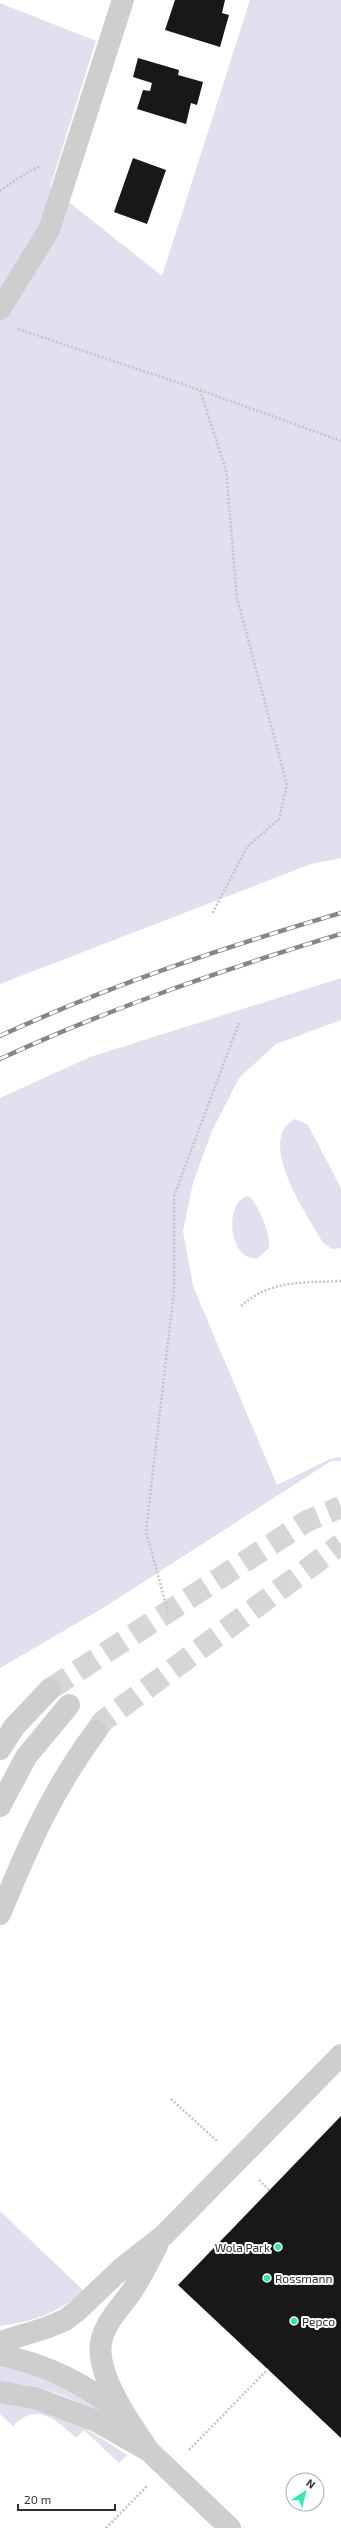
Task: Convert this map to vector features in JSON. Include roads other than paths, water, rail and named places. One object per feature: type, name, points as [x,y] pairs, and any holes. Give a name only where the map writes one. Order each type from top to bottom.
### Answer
[{"type":"street","points":[[0,309],[49,230],[123,0]]},
{"type":"street","points":[[0,1749],[14,1727],[50,1689]]},
{"type":"street","points":[[0,1806],[26,1757],[69,1705]]},
{"type":"street","points":[[0,1914],[38,1823],[72,1763],[96,1730]]},
{"type":"street","points":[[0,2342],[46,2328],[64,2320],[121,2269],[163,2236],[341,2056]]},
{"type":"street","points":[[163,2236],[132,2291],[112,2317],[101,2343],[102,2366],[127,2418],[149,2451],[230,2528]]},
{"type":"street","points":[[0,2355],[47,2367],[68,2377],[98,2395],[127,2418]]},
{"type":"street","points":[[0,2392],[36,2398],[96,2421],[149,2451]]},
{"type":"tunnel","points":[[50,1689],[307,1521],[341,1507]]},
{"type":"tunnel","points":[[96,1731],[103,1721],[341,1544]]},
{"type":"railway","points":[[0,1036],[41,1017],[168,968],[254,939],[341,913]]},
{"type":"railway","points":[[0,1059],[41,1040],[168,990],[341,934]]},
{"type":"place","name":"Wola Park","points":[[278,2247]]},
{"type":"place","name":"Rossmann","points":[[267,2278]]},
{"type":"place","name":"Pepco","points":[[294,2321]]}]
